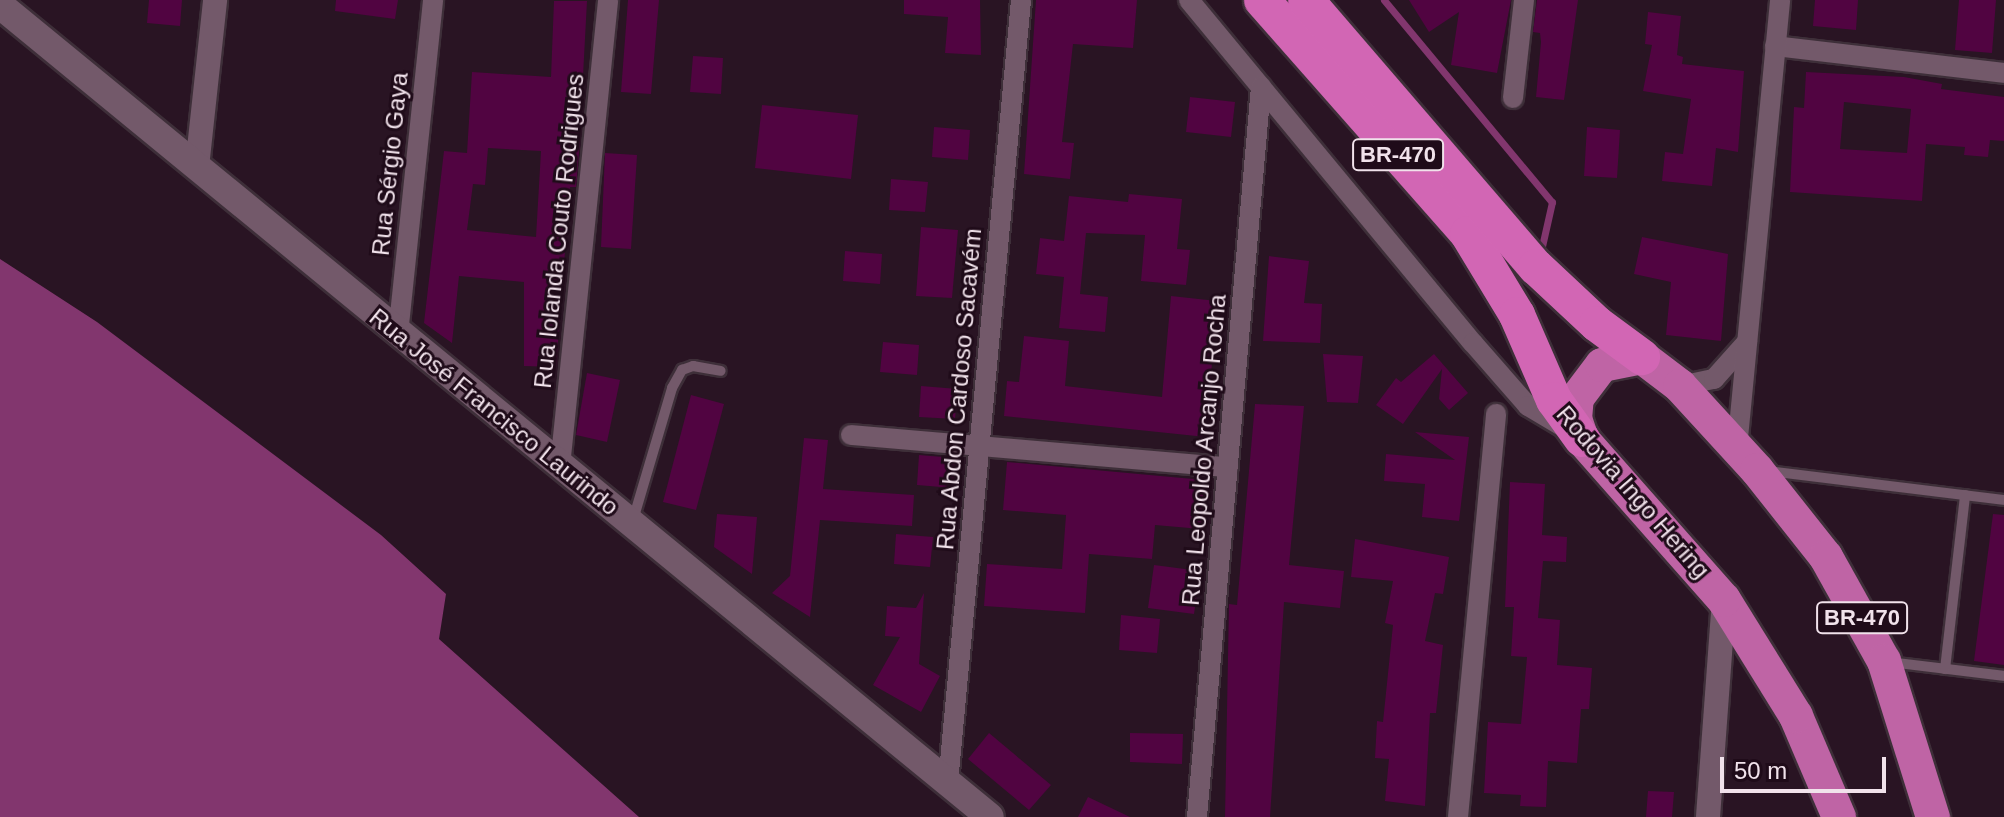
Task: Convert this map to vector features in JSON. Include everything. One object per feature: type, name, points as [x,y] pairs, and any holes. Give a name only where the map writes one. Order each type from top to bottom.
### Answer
[{"type":"highway","name":"Rodovia Ingo Hering","points":[[1262,0],[1468,234],[1517,315],[1554,400],[1582,439],[1724,600]]},
{"type":"highway","name":"BR-470","points":[[1306,0],[1536,267],[1586,315],[1680,386],[1747,459],[1826,557],[1884,661],[1933,817]]},
{"type":"highway","points":[[1582,439],[1575,419],[1586,379],[1611,361],[1642,357]]},
{"type":"highway","name":"BR-470","points":[[1724,600],[1796,716],[1839,817]]},
{"type":"main road","name":"Rua José Francisco Laurindo","points":[[0,5],[990,817]]},
{"type":"street","points":[[197,167],[215,0]]},
{"type":"street","name":"Rua Sérgio Gaya","points":[[398,334],[433,0]]},
{"type":"street","name":"Rua Iolanda Couto Rodrigues","points":[[560,466],[608,0]]},
{"type":"street","name":"Rua Abdon Cardoso Sacavém","points":[[948,783],[1021,0]]},
{"type":"street","points":[[1513,98],[1524,0]]},
{"type":"street","points":[[1747,459],[1747,342],[1780,0]]},
{"type":"street","points":[[1190,1],[1528,406],[1582,439]]},
{"type":"street","points":[[1775,46],[2004,73]]},
{"type":"street","name":"Rua Leopoldo Arcanjo Rocha","points":[[1197,817],[1261,87]]},
{"type":"street","points":[[1680,386],[1714,379],[1747,342]]},
{"type":"street","points":[[1458,817],[1496,414]]},
{"type":"street","points":[[851,435],[1228,467]]},
{"type":"street","points":[[1708,817],[1724,600]]},
{"type":"lane","points":[[631,525],[672,388],[682,370],[693,366],[721,371]]},
{"type":"lane","points":[[1747,459],[2004,500]]},
{"type":"lane","points":[[1945,669],[1965,495]]},
{"type":"lane","points":[[1884,661],[2004,676]]},
{"type":"shaded area","points":[[0,259],[97,322],[381,535],[446,594],[439,639],[639,817],[0,817]]},
{"type":"building","points":[[149,0],[182,0],[180,26],[147,23]]},
{"type":"building","points":[[336,0],[398,0],[395,19],[335,11]]},
{"type":"building","points":[[628,0],[659,0],[651,94],[621,92]]},
{"type":"building","points":[[904,0],[980,0],[981,55],[945,53],[948,17],[904,14]]},
{"type":"building","points":[[1036,0],[1137,0],[1133,48],[1073,44],[1062,142],[1074,143],[1070,179],[1024,174]]},
{"type":"building","points":[[1409,0],[1511,0],[1497,73],[1451,65],[1459,12],[1429,32]]},
{"type":"building","points":[[1537,0],[1578,0],[1564,100],[1536,97],[1541,42],[1540,33],[1533,32]]},
{"type":"building","points":[[1815,0],[1858,0],[1856,30],[1813,26]]},
{"type":"building","points":[[1959,0],[1996,0],[1992,53],[1955,50]]},
{"type":"building","points":[[554,1],[587,1],[576,187],[570,187],[556,367],[524,366],[524,282],[459,276],[452,343],[424,323],[444,151],[467,153],[472,72],[551,77]],"holes":[[[488,148],[541,151],[536,237],[467,230],[473,184],[485,185]]]},
{"type":"building","points":[[1648,12],[1681,16],[1677,55],[1683,57],[1682,64],[1744,71],[1738,152],[1716,148],[1712,186],[1662,181],[1665,152],[1683,154],[1691,99],[1643,91],[1652,45],[1645,44]]},
{"type":"building","points":[[693,56],[723,58],[721,94],[690,92]]},
{"type":"building","points":[[1806,72],[1904,77],[1942,84],[1941,89],[2004,97],[2004,141],[1990,140],[1988,157],[1964,155],[1965,147],[1926,144],[1922,201],[1790,192],[1794,107],[1804,108]],"holes":[[[1844,102],[1911,109],[1907,153],[1840,149]]]},
{"type":"building","points":[[1190,97],[1235,102],[1231,137],[1186,132]]},
{"type":"building","points":[[762,105],[858,115],[851,179],[755,168]]},
{"type":"building","points":[[934,127],[970,130],[968,160],[932,157]]},
{"type":"building","points":[[1587,127],[1620,130],[1617,178],[1584,176]]},
{"type":"building","points":[[605,153],[637,155],[631,249],[601,247]]},
{"type":"building","points":[[891,179],[928,182],[925,212],[889,210]]},
{"type":"building","points":[[1129,194],[1182,199],[1177,249],[1190,250],[1186,285],[1141,281],[1145,235],[1086,233],[1080,294],[1108,297],[1105,332],[1059,328],[1064,277],[1036,274],[1040,238],[1064,241],[1069,196],[1128,202]]},
{"type":"building","points":[[921,227],[958,230],[952,298],[916,296]]},
{"type":"building","points":[[1642,237],[1728,254],[1721,341],[1666,335],[1671,282],[1634,274]]},
{"type":"building","points":[[845,251],[882,254],[880,284],[843,281]]},
{"type":"building","points":[[1269,256],[1309,261],[1304,303],[1322,304],[1320,343],[1263,341]]},
{"type":"building","points":[[1171,296],[1217,301],[1206,437],[1004,416],[1007,381],[1019,382],[1024,336],[1069,341],[1065,386],[1162,397]]},
{"type":"building","points":[[883,342],[919,345],[917,375],[880,372]]},
{"type":"building","points":[[1323,354],[1363,356],[1358,403],[1327,402]]},
{"type":"building","points":[[1434,354],[1468,393],[1449,410],[1439,399],[1442,369],[1403,424],[1376,405],[1396,378],[1401,382]]},
{"type":"building","points":[[587,373],[620,380],[607,442],[576,435]]},
{"type":"building","points":[[921,386],[958,389],[955,419],[919,417]]},
{"type":"building","points":[[691,395],[724,404],[696,510],[663,502]]},
{"type":"building","points":[[1255,404],[1304,406],[1289,565],[1344,571],[1340,608],[1284,602],[1270,817],[1225,817],[1229,604],[1237,605]]},
{"type":"building","points":[[1415,432],[1469,437],[1459,521],[1422,517],[1425,484],[1384,481],[1386,454],[1455,460]]},
{"type":"building","points":[[804,438],[828,440],[823,489],[914,495],[912,526],[820,520],[810,617],[772,593],[790,576]]},
{"type":"building","points":[[919,455],[955,458],[953,488],[917,485]]},
{"type":"building","points":[[1007,462],[1204,480],[1201,529],[1155,525],[1152,559],[1089,554],[1085,613],[984,606],[987,564],[1062,569],[1066,515],[1003,510]]},
{"type":"building","points":[[1510,482],[1545,484],[1542,535],[1567,537],[1566,562],[1543,561],[1538,618],[1560,620],[1557,665],[1592,668],[1589,709],[1581,709],[1577,763],[1548,761],[1546,807],[1520,806],[1521,795],[1484,793],[1488,722],[1521,724],[1527,657],[1511,656],[1514,607],[1505,607]]},
{"type":"building","points":[[717,514],[757,517],[752,574],[714,547]]},
{"type":"building","points":[[1993,514],[2004,515],[2004,665],[1974,661]]},
{"type":"building","points":[[896,534],[933,537],[930,567],[894,564]]},
{"type":"building","points":[[1355,539],[1449,557],[1443,594],[1435,593],[1425,641],[1443,645],[1436,713],[1430,713],[1425,806],[1385,801],[1389,759],[1375,758],[1377,721],[1383,722],[1393,625],[1385,623],[1393,581],[1351,577]]},
{"type":"building","points":[[1154,565],[1200,571],[1194,614],[1148,608]]},
{"type":"building","points":[[924,593],[919,664],[940,676],[921,712],[873,685],[900,637],[885,636],[887,606],[916,608]]},
{"type":"building","points":[[1121,615],[1160,619],[1157,653],[1119,650]]},
{"type":"building","points":[[989,733],[1051,785],[1029,810],[968,759]]},
{"type":"building","points":[[1130,733],[1183,734],[1182,764],[1130,762]]},
{"type":"building","points":[[1648,791],[1674,792],[1672,817],[1646,817]]},
{"type":"building","points":[[1088,797],[1130,817],[1078,817]]},
{"type":"waterway","points":[[1384,0],[1552,202],[1541,251]]}]
